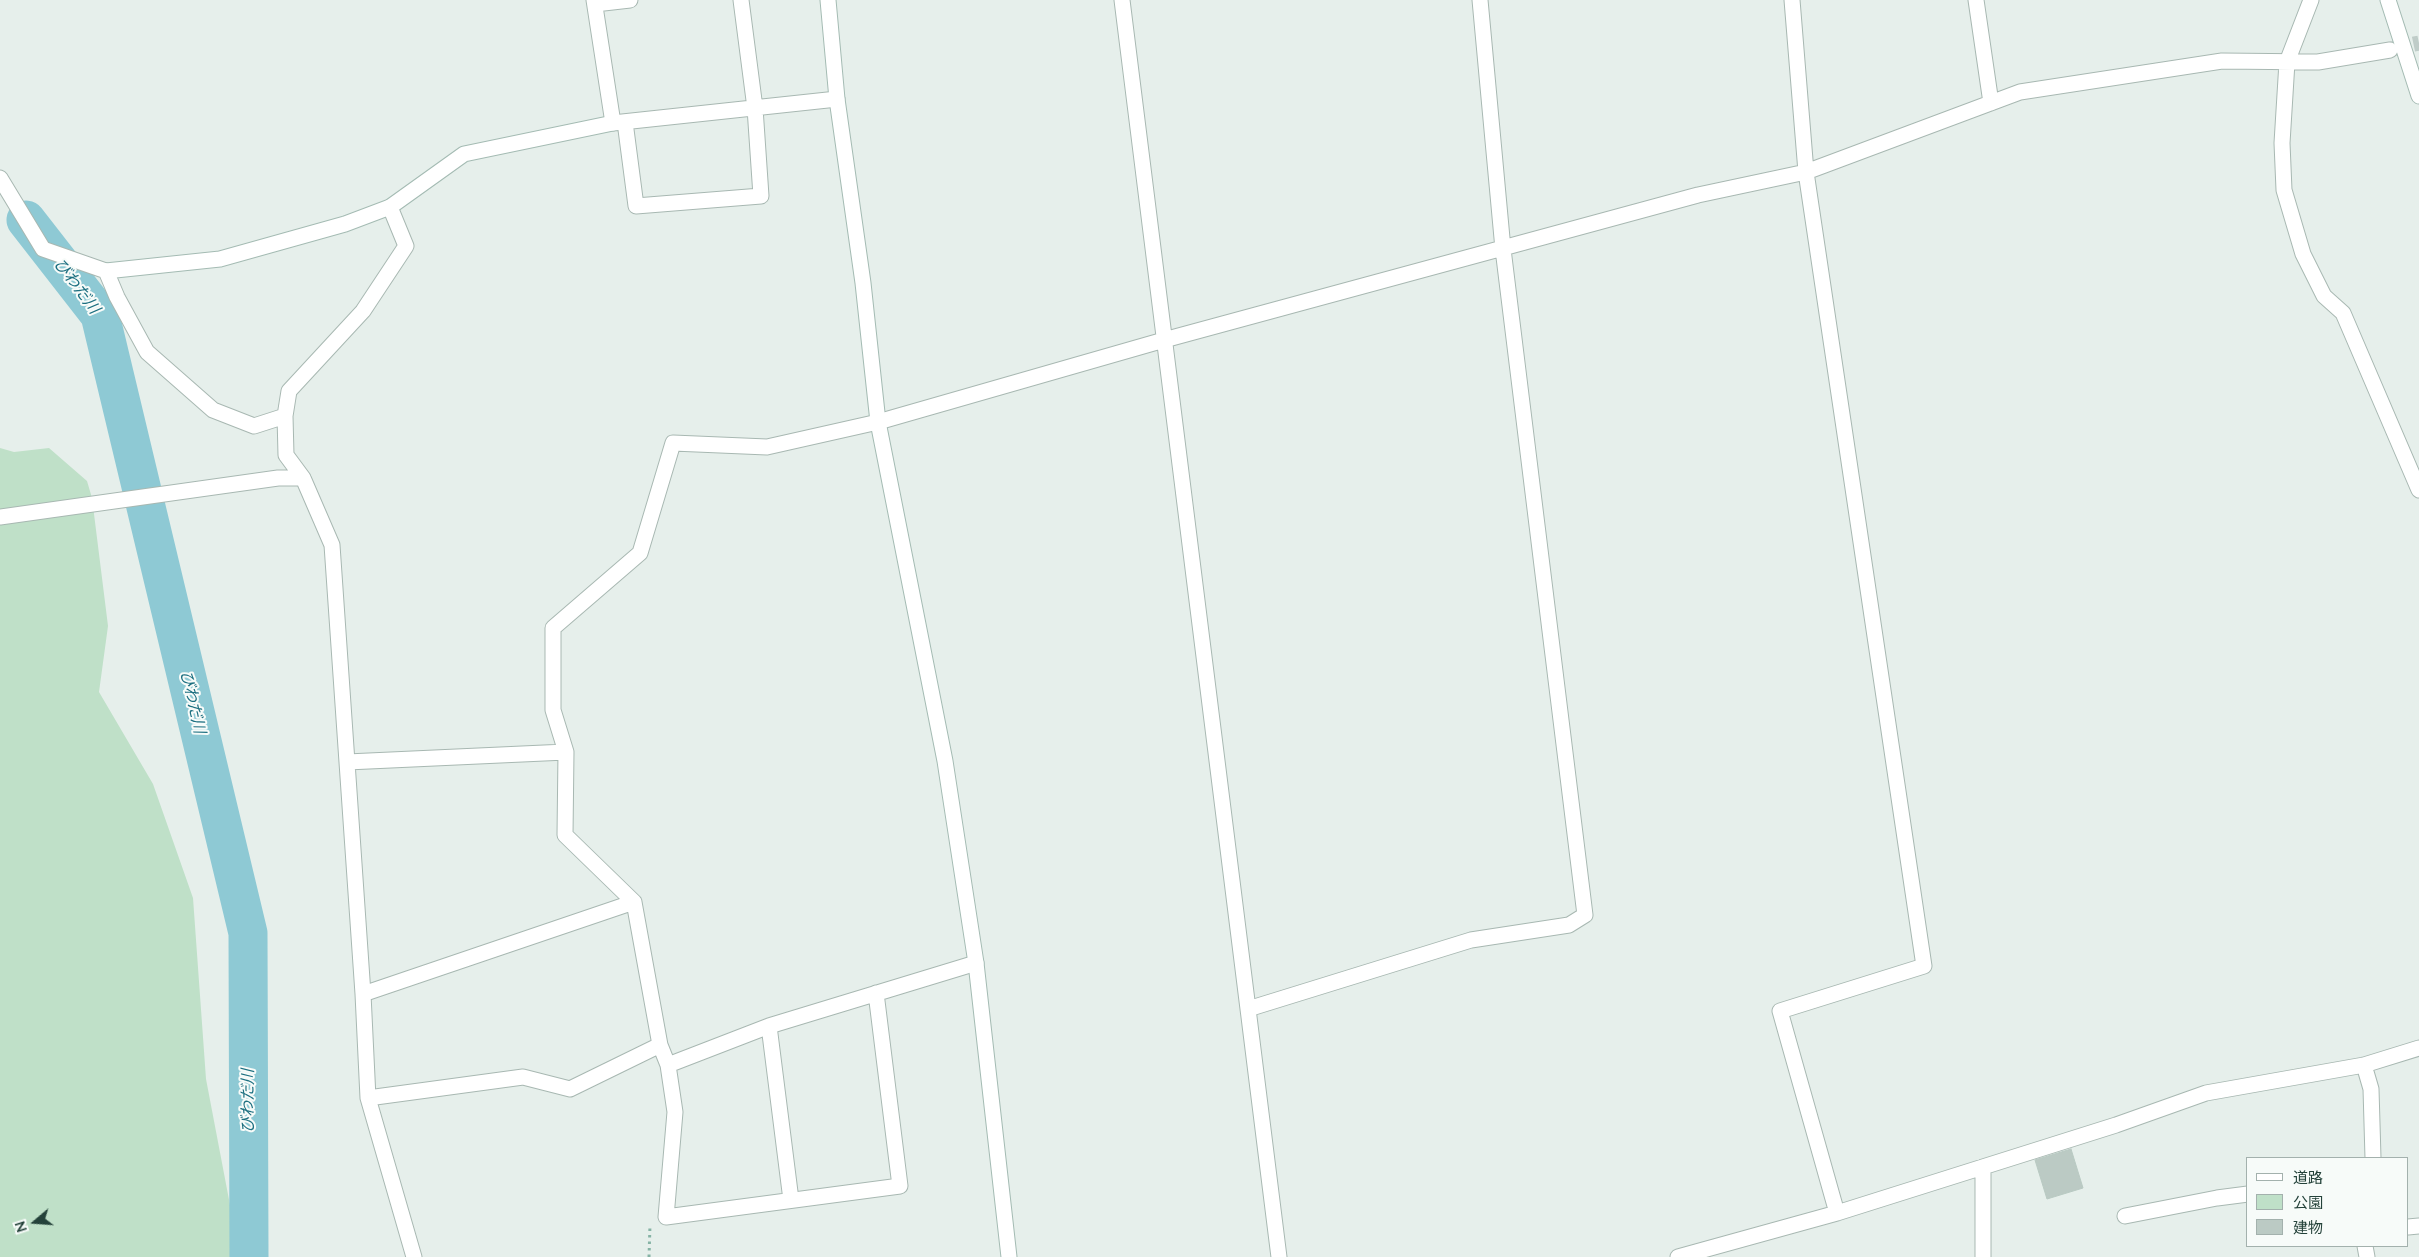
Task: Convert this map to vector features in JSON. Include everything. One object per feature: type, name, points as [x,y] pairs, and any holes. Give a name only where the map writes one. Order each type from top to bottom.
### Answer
[{"type":"street","points":[[630,0],[595,2],[636,206],[761,196],[755,108],[741,0]]},
{"type":"street","points":[[828,0],[837,99],[863,283],[878,422],[945,761],[976,963],[1009,1257]]},
{"type":"street","points":[[1122,0],[1279,1257]]},
{"type":"street","points":[[1248,1009],[1471,940],[1568,925],[1585,915],[1503,249],[1480,0]]},
{"type":"street","points":[[1792,0],[1806,172],[1924,966],[1780,1011],[1837,1213]]},
{"type":"street","points":[[1976,0],[1991,103]]},
{"type":"street","points":[[2311,0],[2287,62],[2282,143],[2284,190],[2303,254],[2324,296],[2343,313],[2419,490]]},
{"type":"street","points":[[2388,0],[2419,96]]},
{"type":"street","points":[[876,993],[900,1186],[666,1216],[675,1112],[668,1065],[660,1045],[634,902],[565,835],[566,752],[553,710],[553,628],[640,553],[672,443],[767,447],[878,422],[1164,340],[1698,195],[1806,172],[2020,92],[2222,61],[2318,62],[2390,50]]},
{"type":"street","points":[[0,178],[43,249],[106,271],[220,259],[346,224],[390,207],[464,154],[619,123],[837,99]]},
{"type":"street","points":[[390,207],[406,246],[363,312],[288,391],[285,416],[286,455],[303,478],[332,545],[363,994],[368,1098],[414,1257]]},
{"type":"street","points":[[106,271],[117,297],[147,352],[213,410],[254,426],[285,416]]},
{"type":"street","points":[[0,517],[278,478],[303,478]]},
{"type":"street","points":[[347,762],[566,752]]},
{"type":"street","points":[[363,994],[634,902]]},
{"type":"street","points":[[668,1065],[769,1026],[976,963]]},
{"type":"street","points":[[769,1026],[791,1200]]},
{"type":"street","points":[[368,1098],[523,1077],[570,1089],[660,1045]]},
{"type":"street","points":[[1678,1257],[1837,1213],[2116,1125],[2206,1093],[2364,1065],[2419,1048]]},
{"type":"street","points":[[2364,1065],[2371,1088],[2373,1157]]},
{"type":"street","points":[[1983,1167],[1983,1257]]},
{"type":"street","points":[[2125,1216],[2246,1194]]},
{"type":"green space","points":[[0,448],[14,452],[49,448],[87,481],[92,498],[108,626],[99,692],[153,784],[193,898],[206,1079],[230,1205],[235,1257],[0,1257]]},
{"type":"building","points":[[2071,1149],[2083,1188],[2047,1199],[2035,1160]]},
{"type":"waterway","name":"びわだ川","points":[[26,220],[100,315],[248,933],[249,1257]]},
{"type":"tunnel","points":[[2391,49],[2419,43]]}]
